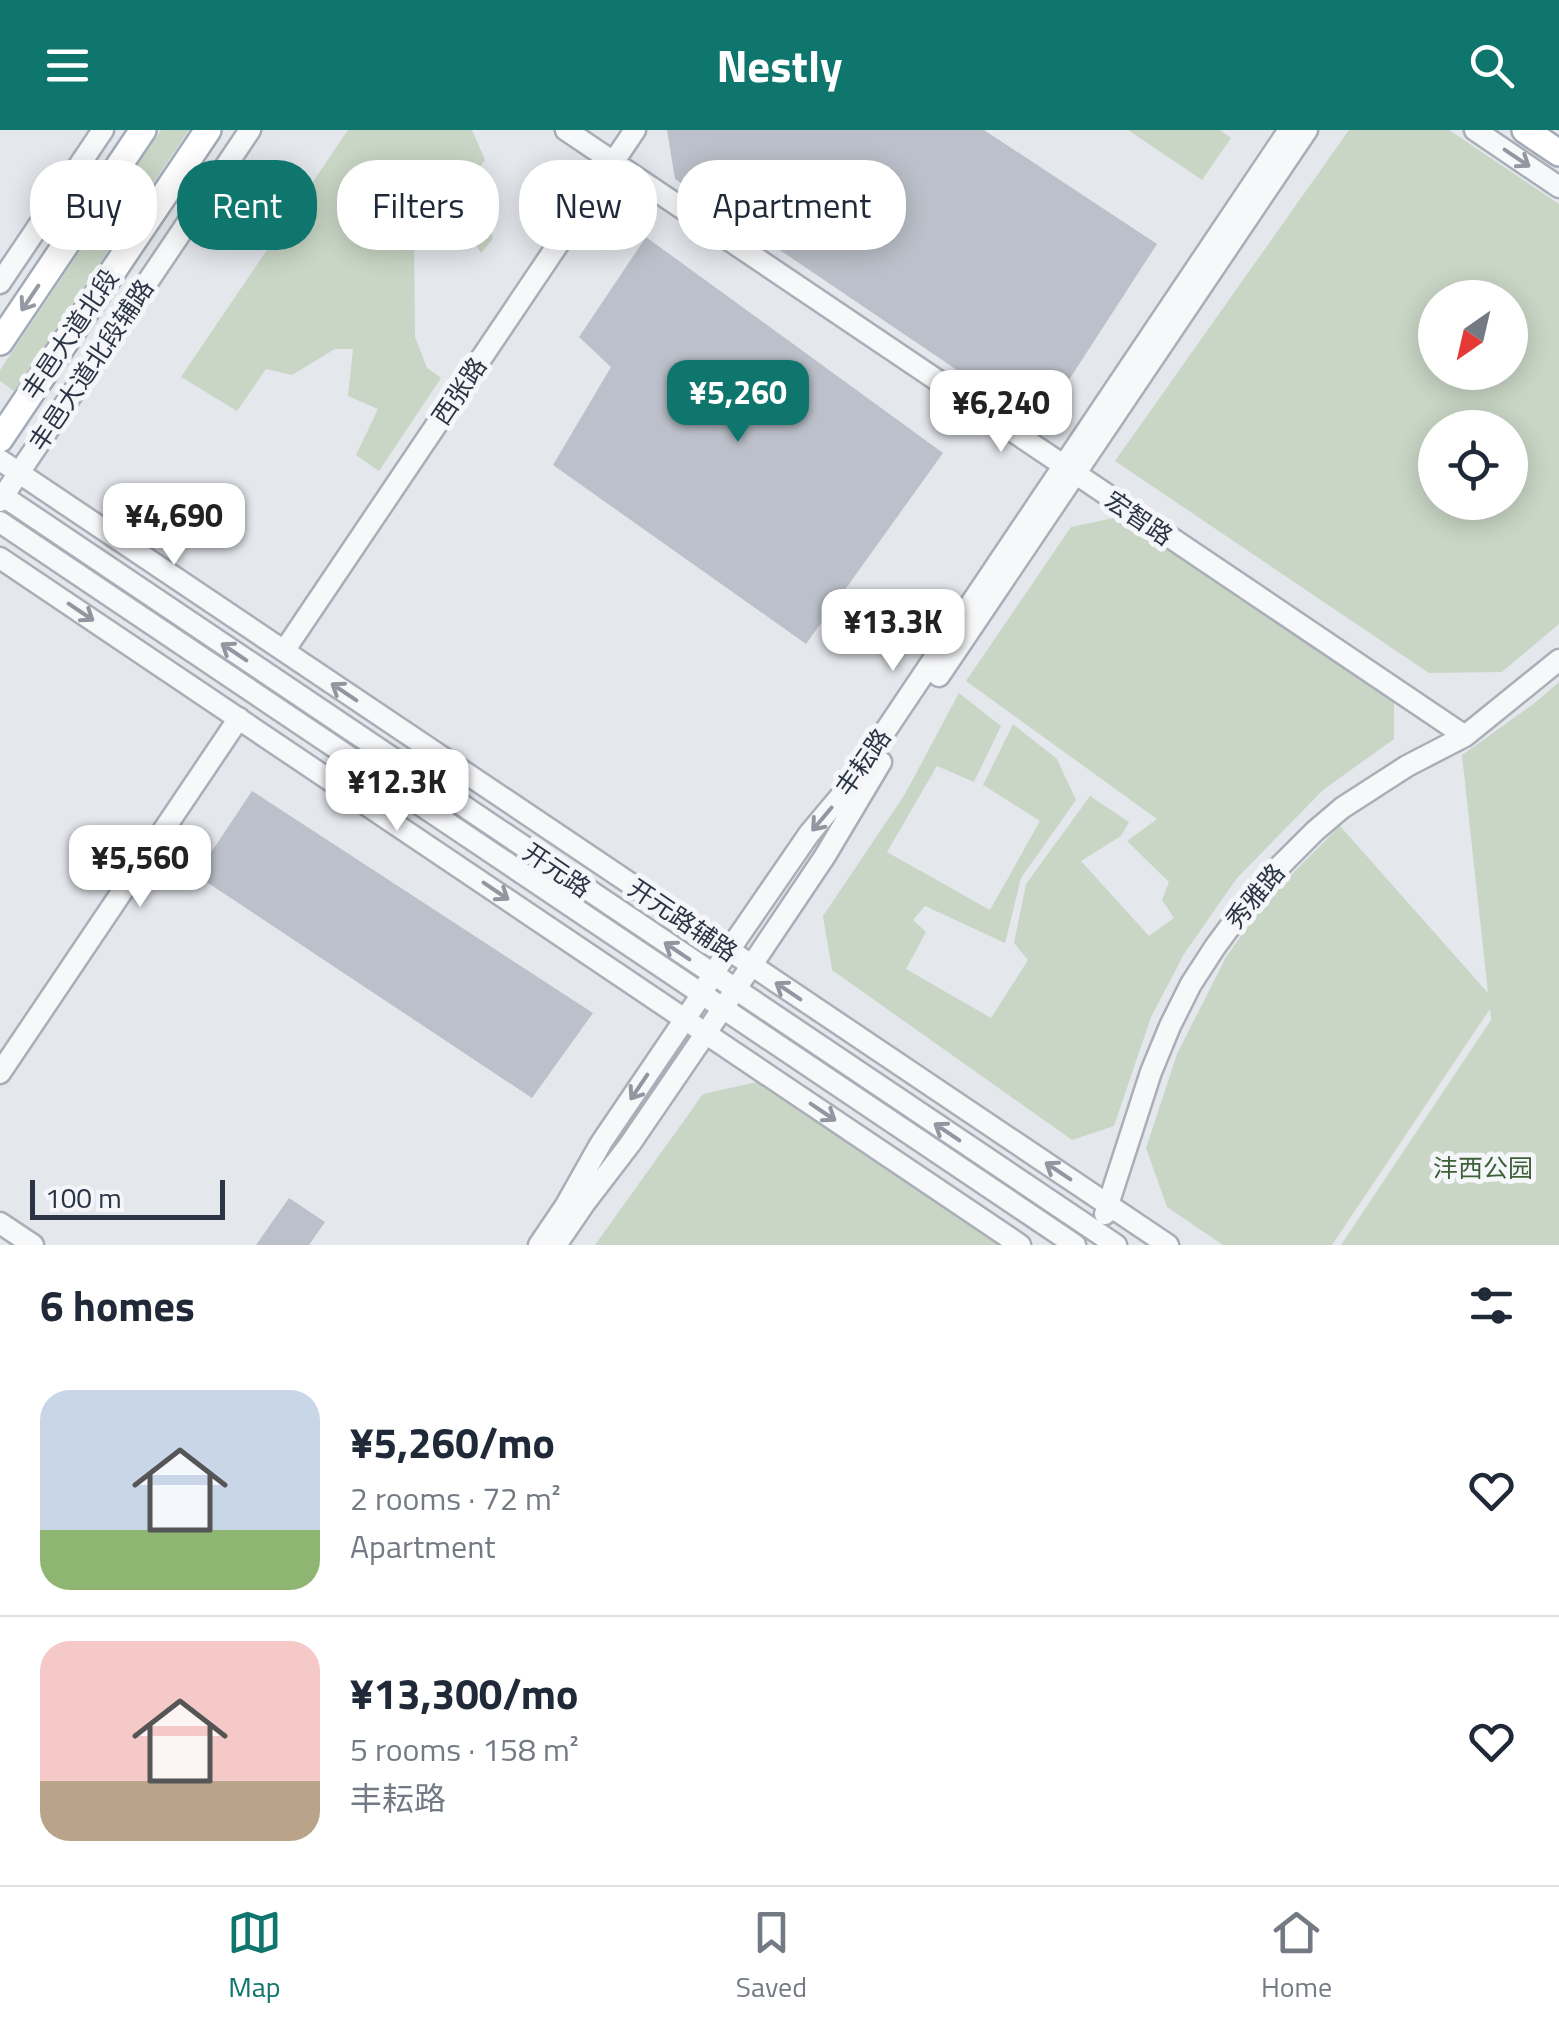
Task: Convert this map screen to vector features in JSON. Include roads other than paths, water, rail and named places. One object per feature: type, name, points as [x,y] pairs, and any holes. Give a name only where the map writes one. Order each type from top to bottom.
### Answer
[{"type":"main road","points":[[0,342],[143,130]]},
{"type":"main road","name":"丰邑大道北段","points":[[0,439],[208,130]]},
{"type":"main road","points":[[1525,130],[1559,153]]},
{"type":"street","points":[[0,283],[103,130]]},
{"type":"street","name":"丰邑大道北段辅路","points":[[1,497],[250,130]]},
{"type":"street","name":"宏智路","points":[[566,130],[611,160]]},
{"type":"street","name":"西张路","points":[[615,160],[635,130]]},
{"type":"street","name":"丰耘路","points":[[556,1245],[630,1144],[825,856],[869,779],[1289,130]]},
{"type":"street","name":"丰耘路","points":[[539,1245],[601,1143],[808,834],[845,791],[1306,130]]},
{"type":"street","points":[[1475,130],[1559,186]]},
{"type":"street","name":"宏智路","points":[[657,191],[1465,736]]},
{"type":"street","name":"西张路","points":[[284,651],[555,250]]},
{"type":"street","name":"开元路辅路","points":[[0,460],[1168,1245]]},
{"type":"street","name":"开元路","points":[[1,497],[484,821],[707,984],[724,1008],[1075,1245]]},
{"type":"street","name":"开元路","points":[[0,522],[434,813],[707,984],[734,989],[1104,1241]]},
{"type":"street","points":[[0,558],[1020,1245]]},
{"type":"street","points":[[142,590],[202,596]]},
{"type":"street","points":[[152,624],[180,679]]},
{"type":"street","name":"秀雅路","points":[[1104,1241],[1109,1204],[1151,1072],[1191,984],[1238,914],[1282,862],[1342,808],[1407,766],[1465,736],[1559,660]]},
{"type":"street","points":[[0,1073],[239,718]]},
{"type":"street","points":[[459,769],[484,821]]},
{"type":"street","points":[[367,804],[434,813]]},
{"type":"street","points":[[0,1223],[32,1245]]},
{"type":"street","points":[[0,1240],[8,1245]]},
{"type":"park label","name":"沣西公园","points":[[1483,1168]]}]
